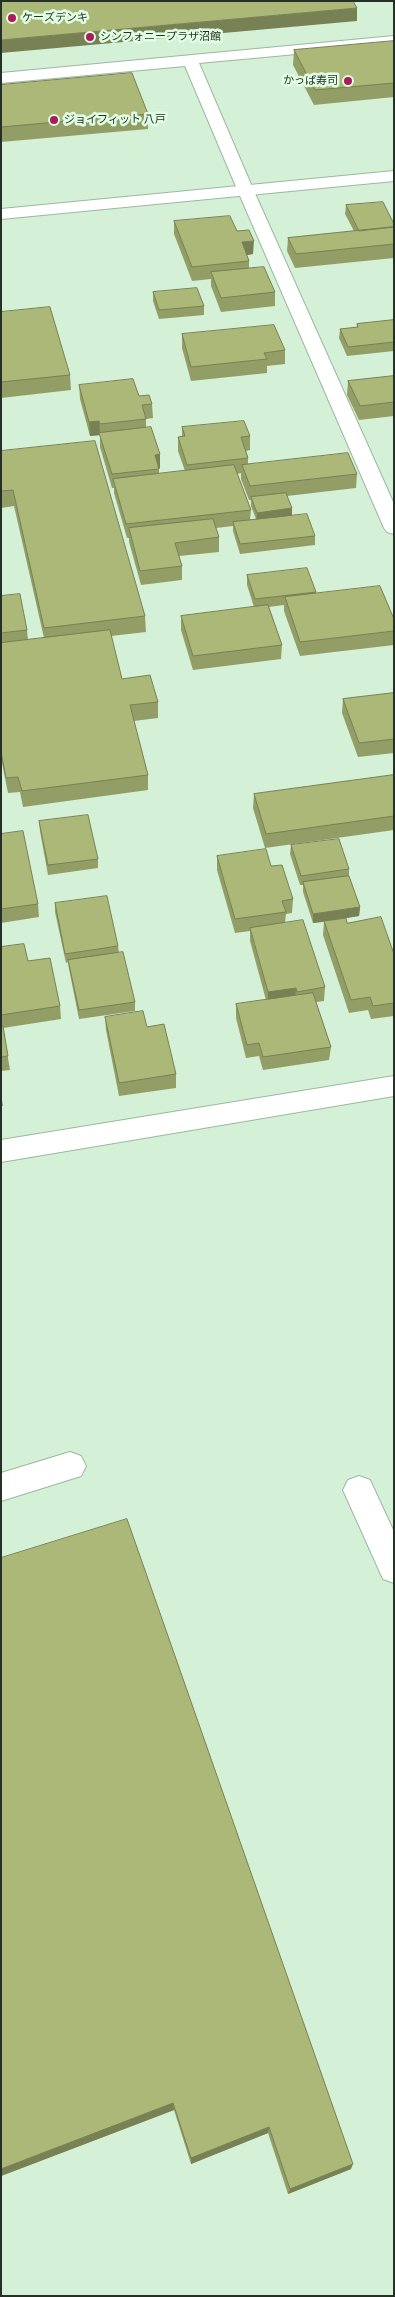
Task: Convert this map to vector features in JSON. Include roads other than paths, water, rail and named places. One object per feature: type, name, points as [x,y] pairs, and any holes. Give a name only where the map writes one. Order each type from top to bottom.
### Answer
[{"type":"street","points":[[394,40],[190,59],[394,528]]},
{"type":"street","points":[[1,78],[192,62]]},
{"type":"street","points":[[1,214],[391,176]]},
{"type":"street","points":[[1,1152],[394,1086]]},
{"type":"street","points":[[1,1487],[70,1466]]},
{"type":"street","points":[[359,1490],[394,1568]]},
{"type":"place","name":"ケーズデンキ","points":[[12,18]]},
{"type":"place","name":"シンフォニープラザ沼館","points":[[90,37]]},
{"type":"place","name":"かっぱ寿司","points":[[348,81]]},
{"type":"place","name":"ジョイフィット 八戸","points":[[54,120]]}]
